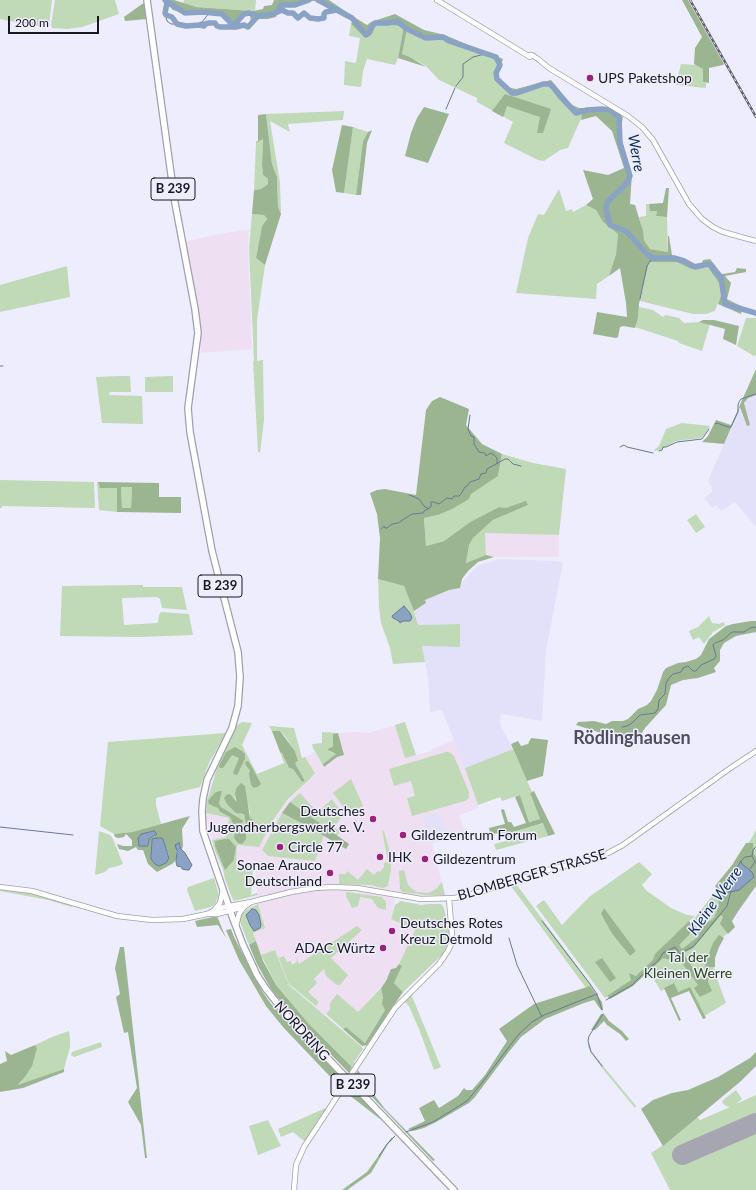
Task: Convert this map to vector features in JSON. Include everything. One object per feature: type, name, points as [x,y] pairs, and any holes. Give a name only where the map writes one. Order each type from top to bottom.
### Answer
[{"type":"main road","name":"B 239","points":[[147,0],[175,203],[196,309],[198,333],[188,408],[190,432],[212,551],[240,664],[240,690],[235,719],[207,780],[202,805],[204,831],[236,928]]},
{"type":"main road","points":[[437,0],[628,116],[642,127],[653,140],[689,204],[702,219],[718,230],[756,241]]},
{"type":"main road","name":"BLOMBERGER STRASSE","points":[[294,1190],[296,1166],[304,1147],[398,1005],[439,964],[448,952],[452,942],[449,899],[472,894],[537,873],[608,854],[756,751]]},
{"type":"main road","points":[[0,887],[32,891],[105,913],[140,919],[177,920],[207,914],[291,892],[332,887],[362,889],[421,899],[449,899]]},
{"type":"main road","points":[[215,910],[220,903],[223,889]]},
{"type":"main road","points":[[236,928],[239,914],[244,907],[251,902]]},
{"type":"main road","points":[[207,914],[215,910],[244,907]]},
{"type":"main road","name":"NORDRING","points":[[236,928],[257,975],[276,1003],[454,1190]]},
{"type":"shaded area","points":[[249,230],[248,246],[252,349],[201,353],[199,310],[185,244],[188,241],[214,235]]},
{"type":"shaded area","points":[[756,395],[756,527],[735,502],[721,511],[716,505],[712,508],[704,498],[712,492],[712,487],[708,481],[740,407],[747,426],[750,425],[744,403],[748,398]]},
{"type":"shaded area","points":[[485,533],[559,535],[559,557],[494,557],[486,555]]},
{"type":"shaded area","points":[[499,559],[557,561],[563,563],[546,650],[542,721],[501,714],[500,724],[513,749],[465,768],[442,710],[430,712],[428,677],[422,646],[460,624],[418,625],[414,611],[426,603],[425,600],[449,590],[460,588],[461,584],[479,565]]},
{"type":"shaded area","points":[[404,606],[412,618],[410,621],[403,621],[400,623],[392,616]]},
{"type":"shaded area","points":[[405,722],[416,755],[432,751],[432,749],[454,740],[459,749],[479,808],[459,815],[466,835],[432,843],[445,896],[396,894],[391,919],[415,930],[396,969],[391,969],[386,981],[358,1012],[330,1002],[330,1009],[325,1015],[288,983],[275,950],[261,955],[253,933],[265,928],[258,904],[255,867],[236,867],[237,845],[259,847],[289,799],[313,777],[315,773],[305,757],[315,752],[324,767],[337,757],[344,755],[338,733],[368,733]],"holes":[[[331,799],[334,827],[290,802],[317,812]],[[282,813],[268,856],[262,850]],[[382,831],[384,831],[390,852],[391,870],[389,885],[383,888],[356,884],[380,872],[385,867],[384,863],[388,862]],[[346,892],[384,898],[386,902],[378,908],[372,899],[360,897],[352,908]],[[328,956],[324,969],[314,980],[316,983],[307,992],[319,1002],[316,1006],[292,986]]]},
{"type":"shaded area","points":[[440,812],[448,837],[432,842],[423,818]]},
{"type":"shaded area","points":[[206,813],[229,818],[226,837],[212,840]]},
{"type":"shaded area","points":[[154,831],[157,834],[149,839],[148,846],[139,846],[138,838],[141,834]]},
{"type":"shaded area","points":[[152,839],[163,839],[169,858],[166,863],[159,866],[151,859]]},
{"type":"shaded area","points":[[179,843],[181,849],[192,865],[189,870],[182,869],[182,867],[177,866],[177,851],[175,845]]},
{"type":"shaded area","points":[[741,861],[742,864],[752,872],[754,877],[739,890],[730,892],[723,891],[723,883],[733,874]]},
{"type":"shaded area","points":[[252,909],[256,910],[259,915],[261,925],[260,928],[254,931],[246,915]]},
{"type":"green space","points":[[0,0],[52,0],[49,25],[46,27],[0,19]]},
{"type":"green space","points":[[55,0],[115,0],[119,14],[82,27],[67,29],[52,28],[51,25]]},
{"type":"green space","points":[[168,0],[174,0],[196,7],[253,11],[263,9],[264,6],[272,5],[274,0],[329,0],[351,15],[348,19],[315,1],[306,1],[293,5],[280,5],[276,17],[268,19],[259,19],[251,22],[250,16],[246,15],[237,25],[229,24],[220,15],[179,12],[173,10],[169,6]]},
{"type":"green space","points":[[184,0],[256,0],[255,11],[196,7],[183,4]]},
{"type":"green space","points":[[682,0],[688,0],[724,64],[709,68],[709,83],[703,82],[703,69],[694,64],[695,48],[702,37]]},
{"type":"green space","points":[[145,3],[147,19],[125,21],[124,17]]},
{"type":"green space","points":[[395,14],[424,30],[445,35],[485,52],[483,56],[443,38],[427,37],[416,34],[407,28],[402,54],[426,67],[398,58],[404,26],[376,25],[372,34],[364,37],[351,24],[354,17],[367,25],[371,22]]},
{"type":"green space","points":[[351,24],[364,37],[376,25],[404,26],[398,58],[395,65],[367,59],[363,71],[361,87],[344,85],[345,61],[356,63],[360,38],[349,36]]},
{"type":"green space","points":[[406,28],[426,36],[443,38],[483,56],[486,52],[496,56],[497,66],[494,72],[495,80],[513,92],[546,86],[556,92],[573,111],[583,114],[568,148],[560,150],[544,161],[538,160],[504,143],[513,122],[477,102],[477,98],[439,80],[426,66],[402,54]]},
{"type":"green space","points":[[496,56],[503,59],[498,76],[503,84],[511,88],[516,89],[551,80],[572,105],[579,108],[609,108],[623,117],[621,137],[632,174],[630,204],[635,205],[643,231],[644,240],[650,249],[668,252],[669,236],[672,255],[694,264],[702,263],[703,260],[710,259],[722,274],[735,272],[737,268],[746,269],[746,272],[725,276],[731,283],[727,299],[743,307],[741,314],[718,304],[721,295],[719,283],[707,266],[691,269],[677,262],[649,262],[635,328],[620,327],[618,337],[616,338],[593,334],[597,312],[627,317],[620,268],[609,276],[616,254],[618,234],[603,222],[596,210],[586,205],[593,199],[583,170],[608,175],[624,168],[612,131],[596,116],[581,120],[582,114],[573,111],[556,92],[548,86],[538,86],[513,92],[505,89],[495,80],[494,76],[497,66]]},
{"type":"green space","points":[[681,64],[696,65],[703,68],[703,82],[706,83],[706,88],[676,85]]},
{"type":"green space","points":[[505,94],[551,109],[543,133],[537,133],[540,117],[507,106],[503,117],[492,111]]},
{"type":"green space","points":[[424,107],[449,114],[428,163],[405,156],[411,133],[417,118]]},
{"type":"green space","points":[[344,111],[343,120],[288,124],[290,132],[270,121],[280,183],[281,214],[278,207],[277,177],[272,164],[266,114]]},
{"type":"green space","points":[[266,114],[272,164],[277,177],[278,207],[281,214],[265,265],[256,258],[262,226],[267,219],[264,215],[252,214],[254,190],[261,189],[268,184],[268,179],[263,175],[262,166],[263,139],[256,143],[258,141],[258,115]]},
{"type":"green space","points":[[342,125],[353,127],[344,193],[336,192],[332,170]]},
{"type":"green space","points":[[353,127],[368,132],[363,141],[356,195],[344,193]]},
{"type":"green space","points":[[372,130],[367,143],[361,195],[356,195],[363,141],[368,132]]},
{"type":"green space","points":[[263,139],[263,175],[268,179],[268,184],[261,189],[254,190],[256,143]]},
{"type":"green space","points":[[666,188],[669,188],[667,217],[656,216],[657,211],[650,211],[649,204],[663,203]]},
{"type":"green space","points":[[559,189],[566,211],[572,209],[573,212],[586,205],[596,210],[603,222],[618,234],[616,254],[609,276],[597,284],[596,299],[516,293],[528,238],[538,214],[544,215]]},
{"type":"green space","points":[[646,204],[649,204],[650,211],[657,211],[656,216],[667,217],[668,252],[650,249],[644,240],[639,217],[646,216]]},
{"type":"green space","points":[[252,214],[264,215],[267,219],[262,226],[256,258],[265,265],[257,320],[257,361],[263,360],[264,420],[260,453],[258,452],[253,361],[249,248]]},
{"type":"green space","points":[[649,262],[677,262],[691,269],[707,266],[719,283],[721,295],[715,311],[706,314],[693,314],[640,301]]},
{"type":"green space","points":[[67,266],[70,297],[0,312],[0,285]]},
{"type":"green space","points":[[639,307],[653,310],[663,317],[666,315],[679,318],[684,323],[699,322],[710,324],[702,351],[679,343],[678,341],[635,327]]},
{"type":"green space","points":[[746,318],[756,318],[756,355],[754,356],[737,346]]},
{"type":"green space","points":[[703,320],[714,320],[739,326],[736,345],[723,339],[725,329],[699,322]]},
{"type":"green space","points":[[756,369],[756,395],[748,398],[744,403],[750,425],[747,426],[740,407],[724,444],[702,442],[708,436],[716,420],[731,425]]},
{"type":"green space","points":[[130,376],[131,392],[110,392],[109,395],[142,396],[143,424],[102,423],[96,377]]},
{"type":"green space","points":[[173,376],[173,392],[145,392],[145,377]]},
{"type":"green space","points":[[440,397],[469,409],[466,425],[482,444],[502,454],[498,476],[471,494],[469,499],[452,509],[438,515],[424,518],[426,546],[444,541],[470,522],[499,507],[506,508],[526,501],[528,505],[493,520],[473,538],[469,545],[466,563],[486,555],[494,557],[478,562],[468,571],[462,579],[460,588],[449,590],[425,600],[426,603],[414,611],[404,586],[378,579],[380,538],[377,514],[370,493],[385,489],[416,495],[426,410],[432,401]]},
{"type":"green space","points":[[682,423],[710,426],[701,438],[676,441],[660,450],[653,451],[659,446],[666,429]]},
{"type":"green space","points":[[502,454],[533,463],[566,469],[559,535],[485,533],[486,555],[466,563],[469,545],[473,538],[493,520],[528,505],[506,508],[499,507],[470,522],[444,541],[426,546],[424,518],[438,515],[498,476]]},
{"type":"green space","points":[[0,480],[94,482],[95,508],[2,506],[2,508],[0,508]]},
{"type":"green space","points":[[97,482],[101,488],[117,488],[117,512],[99,510]]},
{"type":"green space","points":[[98,482],[159,483],[159,497],[181,497],[181,513],[117,512],[117,488],[100,488]],"holes":[[[121,487],[132,487],[131,508],[122,508]]]},
{"type":"green space","points":[[121,487],[132,487],[131,508],[122,508]]},
{"type":"green space","points":[[696,514],[705,527],[696,533],[687,520]]},
{"type":"green space","points":[[378,579],[404,586],[418,625],[460,624],[460,647],[422,646],[425,662],[393,664],[390,648],[381,623]]},
{"type":"green space","points":[[143,585],[143,587],[182,587],[187,610],[162,608],[160,599],[157,597],[123,598],[124,625],[157,623],[161,612],[189,614],[193,635],[139,637],[60,636],[62,586]]},
{"type":"green space","points":[[709,616],[712,623],[719,624],[724,622],[725,625],[713,632],[704,644],[699,637],[693,640],[689,631],[698,627]]},
{"type":"green space","points":[[756,621],[756,632],[736,636],[724,643],[720,650],[720,661],[714,668],[716,672],[698,678],[683,680],[671,685],[666,705],[645,728],[635,744],[576,725],[578,722],[594,721],[606,724],[612,721],[623,721],[628,719],[638,709],[647,705],[651,701],[666,668],[678,663],[696,659],[701,655],[709,639],[726,626]]},
{"type":"green space","points":[[242,722],[252,723],[242,745],[257,774],[284,763],[280,752],[282,752],[289,768],[293,769],[302,782],[305,781],[295,763],[298,761],[295,751],[280,731],[272,731],[269,726],[294,728],[302,758],[305,757],[315,773],[288,799],[274,819],[259,847],[237,845],[236,866],[253,867],[251,895],[257,893],[258,895],[234,901],[212,840],[226,837],[229,818],[206,813],[207,801],[217,768],[236,726]],"holes":[[[245,786],[250,812],[250,818],[246,825],[246,818],[244,814],[240,813],[233,796],[239,804]],[[219,803],[221,807],[244,821],[240,825],[239,831],[234,838],[234,824],[230,817],[220,812],[218,808]],[[215,841],[236,847],[234,860],[225,869],[215,846]]]},
{"type":"green space","points":[[405,722],[416,755],[405,758],[395,725]]},
{"type":"green space","points":[[272,731],[280,731],[295,751],[298,761],[295,763],[305,781],[302,782],[293,769],[289,768],[282,753],[280,752]]},
{"type":"green space","points":[[322,732],[338,733],[333,734],[333,747],[330,752],[336,754],[323,764],[324,767],[312,744],[322,743]]},
{"type":"green space","points":[[226,733],[209,763],[200,787],[156,798],[156,805],[161,824],[132,832],[114,834],[100,826],[108,742]]},
{"type":"green space","points":[[338,733],[344,755],[337,757],[324,767],[323,764],[336,754],[328,750],[329,748],[333,747],[333,734]]},
{"type":"green space","points":[[531,738],[548,740],[543,776],[527,781],[511,744],[518,741],[521,746],[528,744]]},
{"type":"green space","points":[[235,747],[245,754],[245,759],[237,775],[233,773],[239,758],[232,755],[223,768],[220,768],[219,766],[226,752]]},
{"type":"green space","points":[[513,749],[532,792],[530,793],[540,819],[529,822],[520,795],[502,801],[500,797],[478,805],[465,768]]},
{"type":"green space","points":[[449,752],[454,756],[469,792],[469,798],[465,801],[412,816],[407,798],[415,796],[411,781],[394,786],[389,769]]},
{"type":"green space","points":[[247,761],[261,784],[254,788],[251,785],[249,774],[250,770],[245,763]]},
{"type":"green space","points":[[351,779],[363,806],[348,813],[333,793]]},
{"type":"green space","points":[[241,783],[245,786],[250,818],[255,821],[256,830],[253,833],[250,833],[247,829],[244,814],[236,813],[227,804],[224,798],[226,795],[230,794],[237,802],[235,793],[237,787]]},
{"type":"green space","points":[[222,791],[219,803],[221,807],[244,821],[240,825],[240,831],[246,834],[246,839],[242,844],[238,843],[234,838],[235,828],[230,817],[220,812],[218,808],[209,804],[208,801],[212,796],[216,792]]},
{"type":"green space","points":[[534,791],[555,834],[548,836],[543,823],[513,832],[490,834],[489,828],[505,824],[501,810],[504,809],[508,822],[511,822],[514,827],[526,823],[515,797],[520,795],[529,822],[540,819],[530,793]]},
{"type":"green space","points":[[300,793],[317,812],[332,799],[343,815],[334,827],[340,831],[337,836],[290,802]]},
{"type":"green space","points":[[290,802],[349,844],[346,849],[282,813]]},
{"type":"green space","points":[[282,813],[324,835],[315,861],[268,856],[262,850]]},
{"type":"green space","points":[[190,816],[182,829],[182,850],[179,843],[176,847],[176,860],[172,864],[157,872],[148,864],[143,850],[138,850],[136,847],[128,851],[119,849],[117,844],[132,846],[132,840],[126,834],[124,837],[119,838],[115,837],[114,834],[132,832]],"holes":[[[154,831],[155,836],[149,839],[148,846],[139,846],[138,838],[141,834]],[[163,839],[169,856],[166,863],[159,866],[151,859],[152,840]]]},
{"type":"green space","points":[[544,823],[548,836],[496,850],[494,844],[506,841],[504,832],[513,832]]},
{"type":"green space","points":[[382,830],[384,831],[391,856],[391,870],[388,886],[383,888],[369,885],[339,884],[339,874],[346,874],[347,871],[358,880],[367,869],[374,875],[378,871],[380,872],[384,867],[384,863],[388,862]]},
{"type":"green space","name":"Tal der Kleinen Werre","points":[[756,830],[756,882],[735,904],[730,931],[721,939],[711,958],[726,1003],[704,1016],[689,989],[677,992],[673,984],[661,991],[647,968],[636,976],[631,973],[629,974],[631,980],[605,998],[536,906],[544,900],[562,925],[589,897],[639,862],[652,874],[642,885],[647,891],[671,908],[687,915],[695,916],[666,943],[689,925],[716,891],[714,890],[739,860]],"holes":[[[604,908],[636,951],[630,956],[613,935]]]},
{"type":"green space","points":[[99,831],[110,835],[113,839],[123,864],[109,868],[105,872],[95,875]]},
{"type":"green space","points":[[229,839],[236,847],[234,860],[225,870],[215,846],[215,841]]},
{"type":"green space","name":"Tal der Kleinen Werre","points":[[746,843],[753,843],[754,854],[756,857],[756,886],[732,921],[735,927],[728,934],[720,924],[723,917],[721,915],[693,948],[683,953],[700,979],[703,978],[706,962],[713,943],[719,935],[724,938],[715,958],[715,967],[710,967],[708,982],[712,991],[700,997],[694,988],[698,985],[677,956],[671,960],[663,958],[633,986],[610,999],[607,996],[631,980],[630,973],[636,976],[653,960],[655,954],[689,921],[693,926],[689,935],[679,945],[682,949],[698,937],[702,927],[714,918],[719,906],[717,889],[715,886],[732,865]]},
{"type":"green space","points":[[404,870],[408,885],[412,889],[417,892],[428,893],[436,889],[442,882],[445,895],[425,895],[402,892],[400,889],[399,871]]},
{"type":"green space","points":[[214,878],[219,895],[215,904],[211,907],[195,911],[187,890],[188,887]]},
{"type":"green space","points":[[516,884],[590,983],[600,1002],[590,986],[586,988],[511,886]]},
{"type":"green space","points":[[0,890],[22,891],[73,905],[72,907],[48,900]]},
{"type":"green space","points":[[346,892],[382,897],[386,902],[386,910],[378,908],[372,899],[360,897],[358,906],[352,908],[346,898]]},
{"type":"green space","points":[[401,901],[421,905],[441,904],[445,912],[447,927],[449,927],[449,941],[444,953],[403,992],[394,983],[402,966],[399,964],[415,930],[391,919],[395,905]]},
{"type":"green space","points":[[258,904],[265,928],[253,933],[256,941],[249,945],[240,922],[240,916],[246,910]]},
{"type":"green space","points":[[604,908],[636,951],[630,956],[613,935],[601,914]]},
{"type":"green space","points":[[217,916],[226,938],[218,925],[197,927],[195,921]]},
{"type":"green space","points":[[357,926],[362,930],[331,958],[348,975],[340,985],[337,985],[326,976],[324,969],[314,979],[317,983],[308,992],[319,1002],[316,1006],[289,984],[279,958],[284,956],[287,962],[291,961],[292,965],[297,962],[296,957],[299,964]]},
{"type":"green space","points":[[231,929],[262,991],[271,1004],[344,1081],[340,1087],[283,1027],[266,1006],[239,960],[226,930]]},
{"type":"green space","points":[[256,941],[263,961],[276,985],[309,1024],[352,1067],[349,1073],[289,1011],[271,989],[257,964],[249,945]]},
{"type":"green space","points":[[120,947],[124,947],[147,1158],[145,1158],[141,1125],[128,1102],[137,1088],[128,1032],[124,1033],[116,997],[120,994],[115,968]]},
{"type":"green space","points":[[275,950],[289,985],[362,1047],[363,1049],[352,1067],[309,1024],[276,985],[261,955]]},
{"type":"green space","points":[[602,958],[616,978],[610,982],[595,962]]},
{"type":"green space","points":[[399,964],[402,966],[394,983],[403,992],[367,1045],[362,1046],[343,1029],[346,1027],[365,1043],[385,1010],[382,1004],[383,998],[381,988],[391,969],[396,968]]},
{"type":"green space","points":[[674,983],[678,992],[690,987],[706,1018],[703,1019],[689,991],[671,998],[681,1020],[679,1021],[664,988]]},
{"type":"green space","points":[[590,986],[602,1002],[603,1010],[601,1010],[594,1000],[545,1019],[521,1037],[469,1103],[424,1128],[413,1131],[408,1129],[425,1121],[419,1108],[434,1100],[439,1108],[458,1096],[464,1088],[466,1090],[472,1090],[485,1075],[507,1041],[499,1029],[534,1004]]},
{"type":"green space","points":[[381,988],[385,1010],[365,1043],[346,1027],[343,1029],[326,1014],[330,1009],[330,1003],[337,994],[358,1012]]},
{"type":"green space","points":[[411,994],[441,1067],[434,1070],[409,1006],[404,1001]]},
{"type":"green space","points":[[601,1014],[604,1014],[609,1021],[622,1031],[629,1039],[626,1041],[604,1021],[595,1030],[591,1030]]},
{"type":"green space","points":[[69,1031],[70,1047],[64,1069],[18,1086],[25,1077],[37,1048],[35,1045]]},
{"type":"green space","points":[[101,1042],[102,1047],[74,1057],[71,1055],[72,1052]]},
{"type":"green space","points":[[588,1043],[591,1050],[636,1106],[635,1108],[602,1068],[588,1047]]},
{"type":"green space","points":[[35,1045],[37,1048],[32,1066],[18,1085],[64,1069],[64,1072],[23,1088],[0,1092],[0,1064],[7,1061],[5,1051],[11,1055]]},
{"type":"green space","points":[[756,1052],[756,1066],[741,1081],[663,1146],[641,1109],[653,1100],[672,1093],[688,1090],[718,1077],[750,1058]]},
{"type":"green space","points":[[358,1070],[366,1084],[385,1109],[435,1160],[433,1161],[354,1078]]},
{"type":"green space","points":[[348,1085],[382,1119],[344,1091]]},
{"type":"green space","points":[[736,1090],[742,1099],[736,1104],[756,1095],[756,1190],[670,1190],[651,1153],[697,1117],[700,1120],[730,1107],[726,1106],[722,1102]]},
{"type":"green space","points":[[328,1107],[305,1142],[293,1132],[281,1137],[278,1129]]},
{"type":"green space","points":[[268,1120],[281,1146],[258,1155],[249,1126]]},
{"type":"green space","points":[[392,1137],[393,1139],[388,1144],[371,1173],[347,1190],[342,1190],[367,1172]]},
{"type":"waterway","name":"Werre","points":[[165,0],[167,3],[166,15],[172,17],[177,24],[186,26],[204,26],[205,24],[215,23],[220,27],[236,27],[244,25],[248,27],[258,16],[273,14],[282,10],[288,13],[293,13],[298,18],[304,13],[310,18],[318,19],[324,18],[324,14],[326,12],[336,10]]},
{"type":"waterway","name":"Werre","points":[[277,12],[281,5],[295,5],[309,0]]},
{"type":"waterway","name":"Werre","points":[[318,0],[352,18],[366,35],[375,23],[397,21],[407,29],[426,38],[443,37],[449,41],[496,57],[500,65],[496,73],[497,79],[512,93],[517,93],[543,84],[549,84],[576,113],[587,110],[610,110],[619,117],[620,143],[630,176],[627,183],[607,202],[606,210],[610,225],[626,231],[647,254],[653,258],[674,258],[695,267],[708,264],[712,266],[715,272],[721,277],[725,304],[756,313]]},
{"type":"waterway","name":"Werre","points":[[166,1],[185,13],[203,12],[222,14],[232,24],[236,23],[244,14],[249,13],[258,16]]},
{"type":"waterway","points":[[202,22],[210,12]]},
{"type":"waterway","name":"Werre","points":[[165,13],[167,21],[171,24],[177,24]]},
{"type":"waterway","name":"Werre","points":[[196,25],[201,22],[205,24]]},
{"type":"waterway","name":"Werre","points":[[237,22],[242,25]]},
{"type":"waterway","points":[[456,86],[463,77],[463,64],[473,57],[485,54]]},
{"type":"waterway","points":[[446,109],[455,88]]},
{"type":"waterway","points":[[640,299],[647,266],[652,258]]},
{"type":"waterway","points":[[715,424],[717,423],[731,427],[738,412],[738,405],[741,399],[756,394]]},
{"type":"waterway","points":[[470,415],[468,429],[471,436],[474,437],[474,444],[479,452],[485,453],[486,456],[491,453],[494,455],[497,458],[497,463]]},
{"type":"waterway","points":[[659,451],[662,450],[663,447],[677,442],[702,439],[709,429]]},
{"type":"waterway","points":[[620,447],[624,445],[653,453]]},
{"type":"waterway","points":[[381,529],[384,526],[387,528],[392,524],[398,523],[412,514],[423,513],[431,507],[431,502],[439,504],[447,498],[452,499],[454,496],[459,496],[470,482],[479,479],[481,474],[486,473],[487,469],[505,459],[508,459],[513,464],[521,466]]},
{"type":"waterway","points":[[409,495],[420,500],[424,506],[429,509]]},
{"type":"waterway","points":[[622,727],[632,723],[640,715],[655,713],[658,709],[659,700],[665,694],[666,683],[673,674],[681,672],[683,668],[688,666],[693,671],[696,671],[701,665],[714,659],[716,656],[713,645],[715,643],[723,640],[732,632],[744,632],[750,628],[756,627]]},
{"type":"waterway","points":[[0,827],[73,835]]},
{"type":"waterway","name":"Kleine Werre","points":[[750,869],[755,862],[752,856],[753,850],[756,847]]},
{"type":"waterway","points":[[741,861],[745,857],[752,856]]},
{"type":"waterway","name":"Kleine Werre","points":[[606,1000],[632,985],[658,961],[663,953],[675,947],[680,954],[694,946],[727,906],[731,891]]},
{"type":"waterway","points":[[542,921],[597,994],[602,1010]]},
{"type":"waterway","points":[[509,938],[517,965],[542,1017]]},
{"type":"waterway","points":[[406,1132],[433,1122],[467,1101],[518,1035],[532,1022],[544,1015],[597,994]]},
{"type":"waterway","points":[[602,1066],[591,1052],[588,1041],[589,1036],[603,1014]]},
{"type":"waterway","points":[[379,1156],[387,1144],[395,1136]]},
{"type":"runway","points":[[682,1155],[756,1123]]},
{"type":"railway","points":[[690,0],[756,117]]},
{"type":"place","name":"UPS Paketshop","points":[[590,78]]},
{"type":"place","name":"Deutsches Jugendherbergswerk e. V.","points":[[373,819]]},
{"type":"place","name":"Gildezentrum Forum","points":[[403,835]]},
{"type":"place","name":"Circle 77","points":[[280,847]]},
{"type":"place","name":"IHK","points":[[380,857]]},
{"type":"place","name":"Gildezentrum","points":[[425,859]]},
{"type":"place","name":"Sonae Arauco Deutschland","points":[[330,873]]},
{"type":"place","name":"Deutsches Rotes Kreuz Detmold","points":[[392,931]]},
{"type":"place","name":"ADAC Würtz","points":[[383,948]]},
{"type":"district","name":"Rödlinghausen","points":[[632,738]]}]
